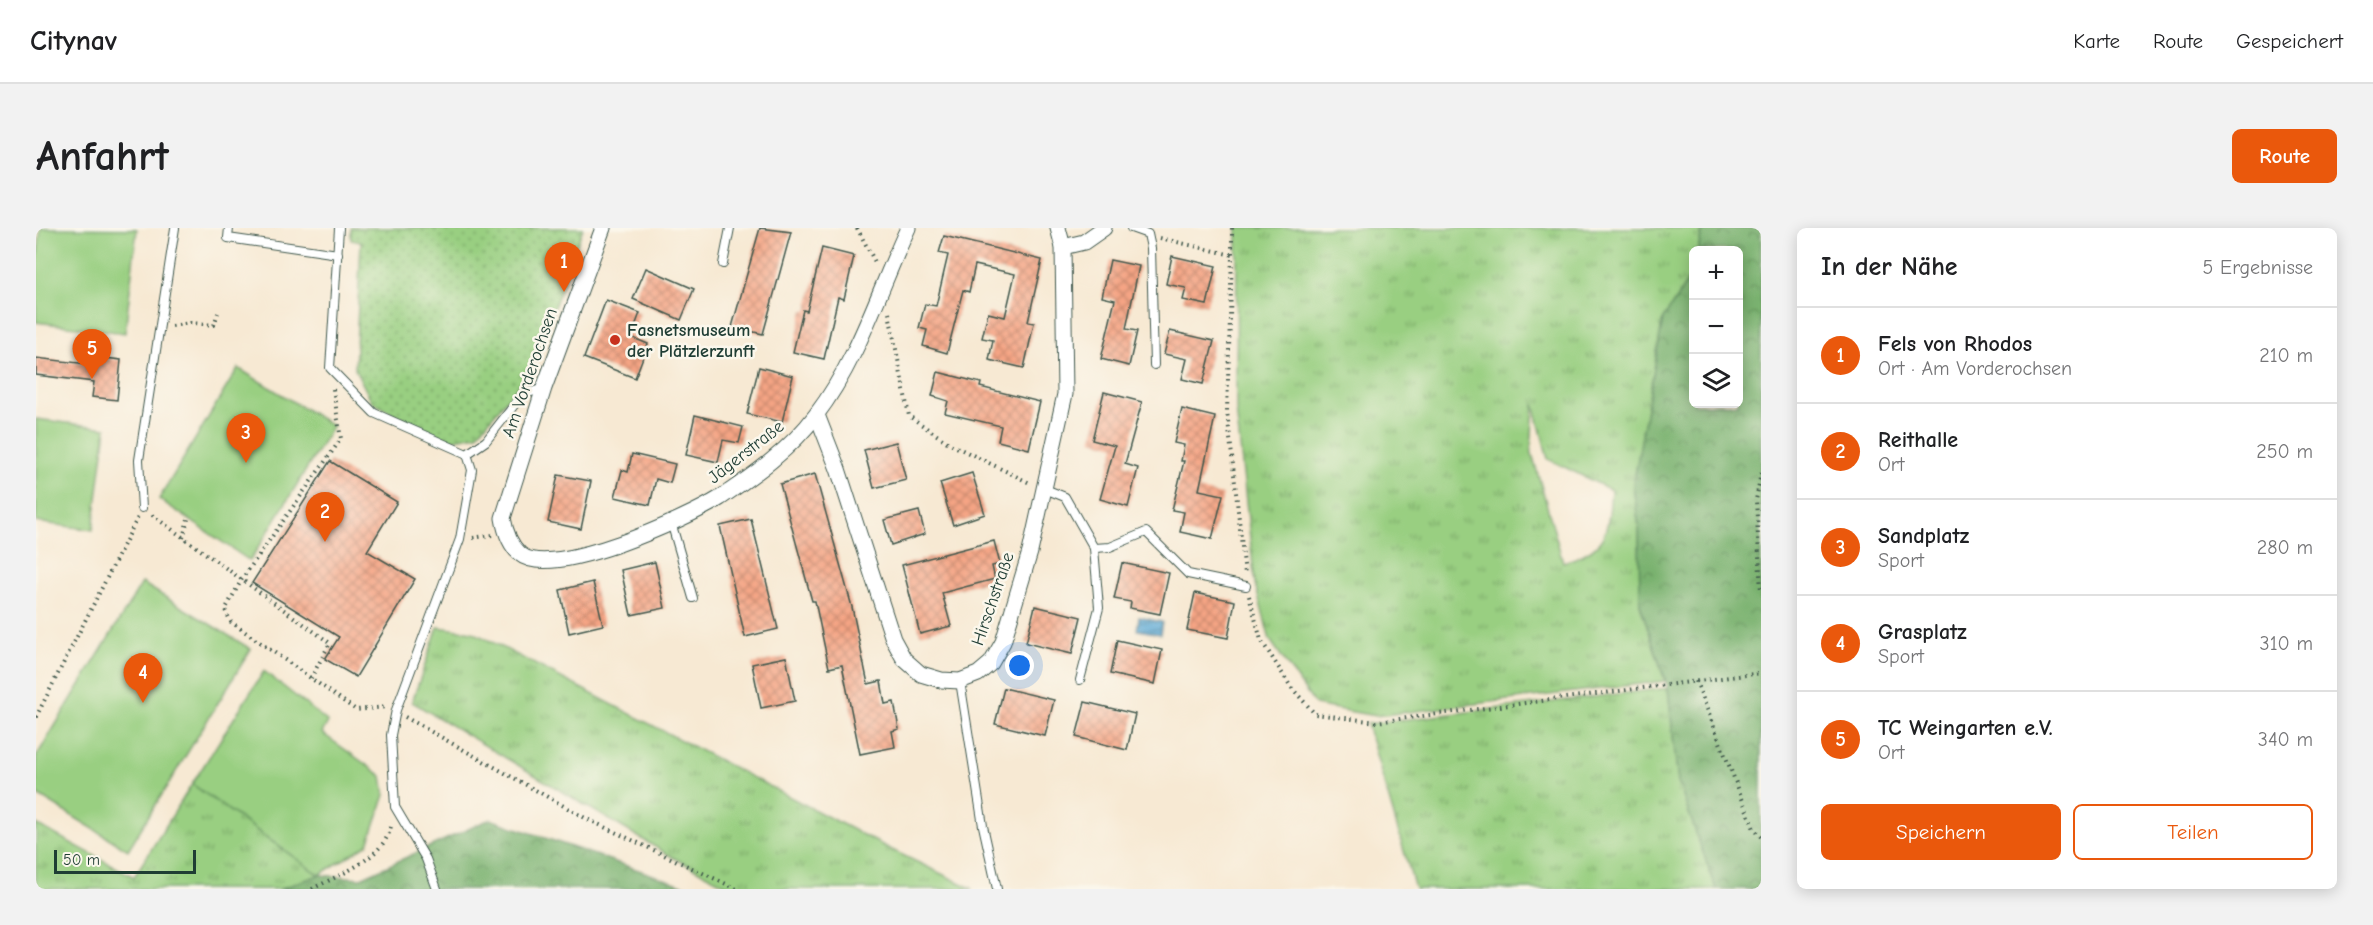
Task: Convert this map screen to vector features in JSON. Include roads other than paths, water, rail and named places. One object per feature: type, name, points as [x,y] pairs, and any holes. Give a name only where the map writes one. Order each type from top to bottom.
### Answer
[{"type":"street","name":"Am Vorderochsen","points":[[506,533],[503,518],[544,388],[603,228]]},
{"type":"street","name":"Jägerstraße","points":[[506,533],[521,555],[546,562],[588,553],[655,531],[718,499],[760,469],[799,435],[817,415],[848,363],[908,228]]},
{"type":"street","name":"Hirschstraße","points":[[960,681],[978,674],[991,663],[1003,642],[1030,552],[1045,489],[1065,394],[1063,247],[1058,228]]},
{"type":"street","points":[[1063,247],[1084,242],[1104,228]]},
{"type":"street","points":[[817,415],[838,469],[893,639],[904,659],[921,674],[941,680],[960,681]]},
{"type":"lane","points":[[142,508],[139,460],[175,228]]},
{"type":"lane","points":[[229,228],[228,238],[338,254]]},
{"type":"lane","points":[[339,228],[330,368],[374,413],[467,454],[472,470],[460,539],[396,710],[392,735],[395,807],[426,859],[437,889]]},
{"type":"lane","points":[[723,264],[730,228]]},
{"type":"lane","points":[[1131,228],[1148,234],[1151,248],[1154,365]]},
{"type":"lane","points":[[467,454],[486,441],[522,395],[544,388]]},
{"type":"lane","points":[[1045,489],[1065,496],[1094,548],[1099,608],[1080,680]]},
{"type":"lane","points":[[671,522],[693,598]]},
{"type":"lane","points":[[1094,548],[1110,547],[1146,532],[1188,574],[1246,586]]},
{"type":"lane","points":[[960,681],[983,826],[997,889]]},
{"type":"water","points":[[1139,617],[1162,622],[1160,634],[1137,630]]},
{"type":"place","name":"Fels von Rhodos","points":[[564,292]]},
{"type":"place","name":"Fasnetsmuseum der Plätzlerzunft","points":[[615,340]]},
{"type":"place","name":"TC Weingarten e.V.","points":[[92,379]]},
{"type":"place","name":"Sandplatz","points":[[246,463]]},
{"type":"place","name":"Reithalle","points":[[325,542]]},
{"type":"place","name":"Grasplatz","points":[[143,703]]}]
